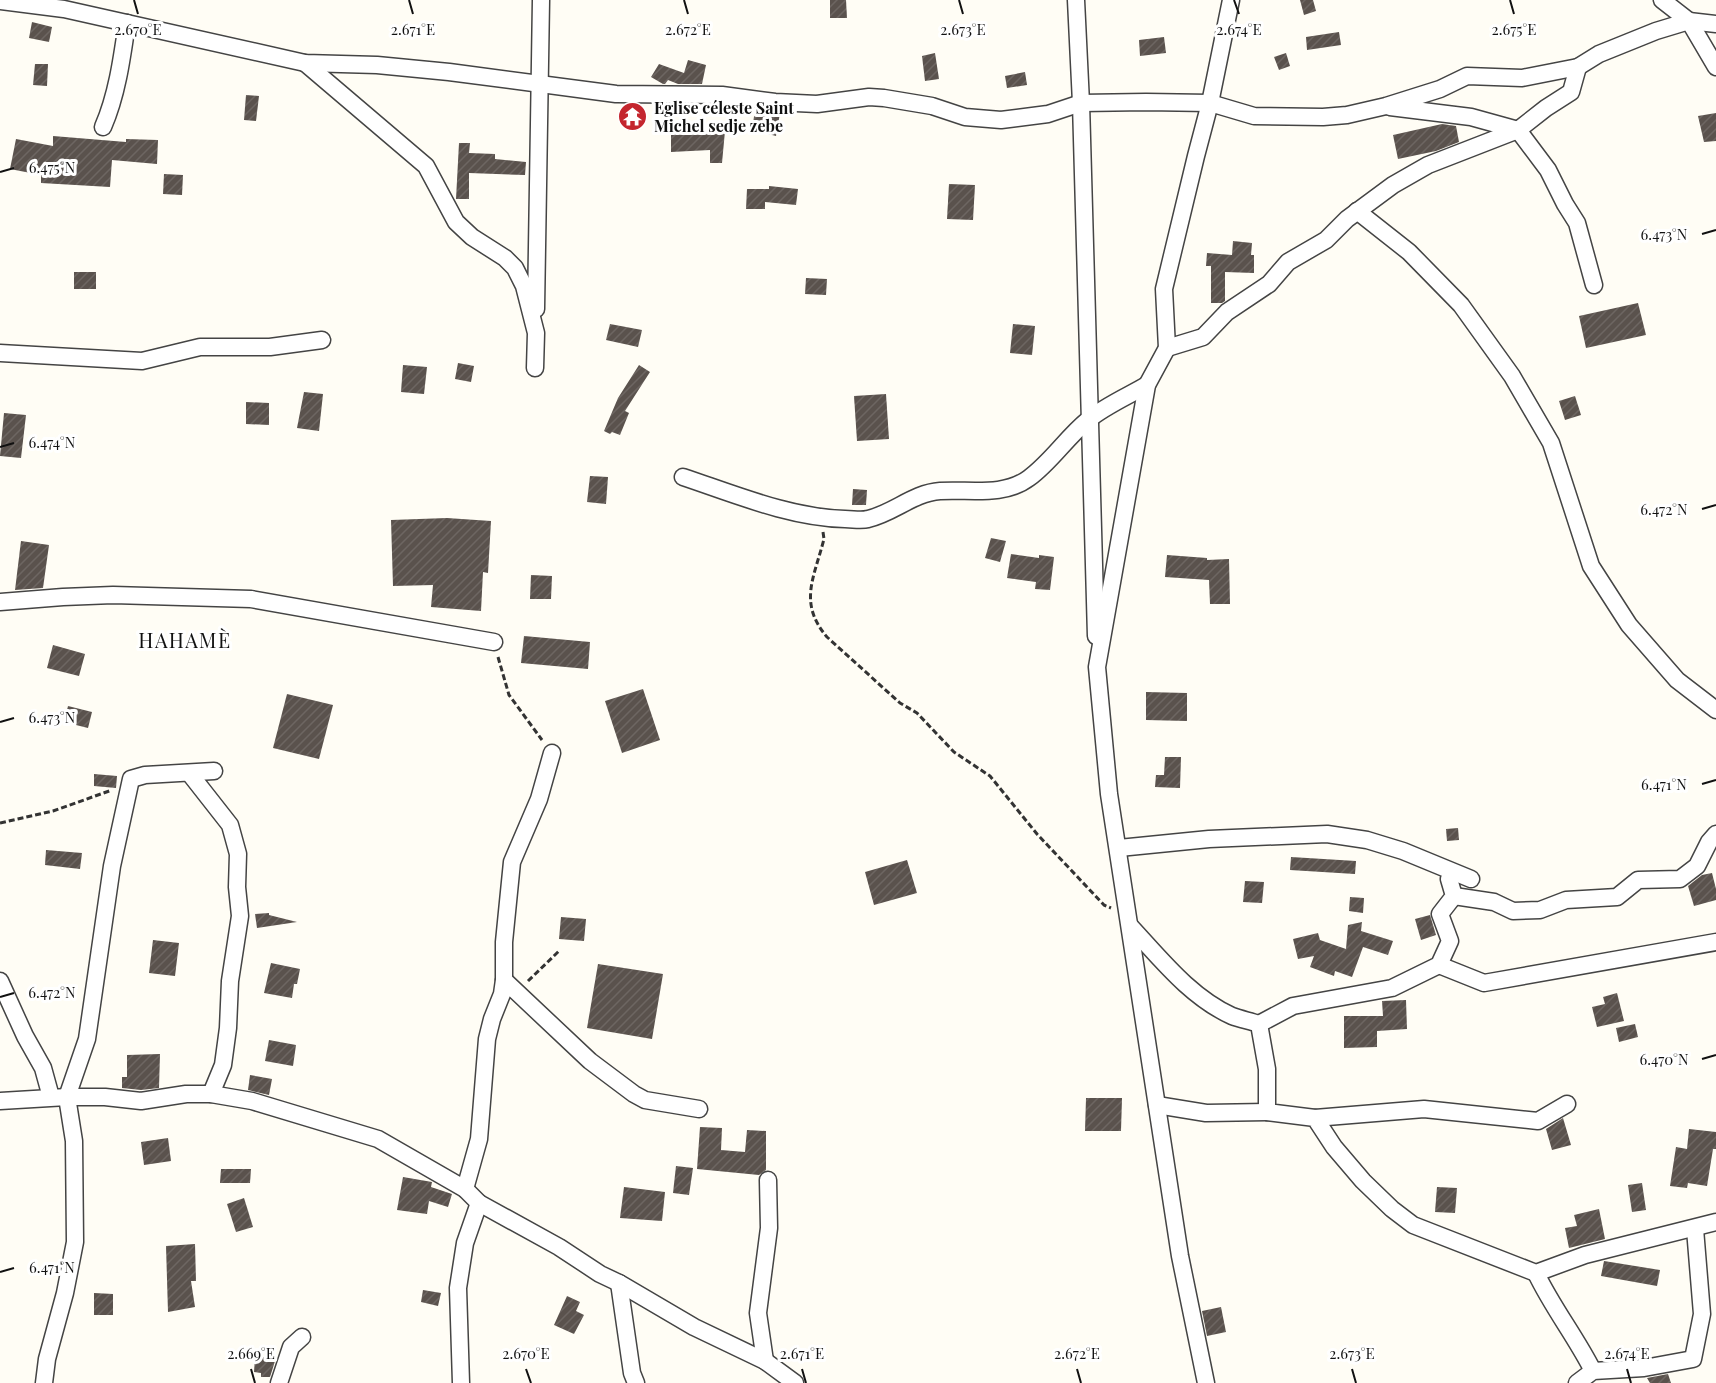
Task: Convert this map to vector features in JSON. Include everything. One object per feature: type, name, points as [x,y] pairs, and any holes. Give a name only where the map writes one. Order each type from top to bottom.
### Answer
[{"type":"street","points":[[535,368],[541,0]]},
{"type":"street","points":[[1076,0],[1097,667],[1109,794],[1180,1256],[1206,1383]]},
{"type":"street","points":[[1097,667],[1147,385],[1167,348],[1164,290],[1210,103],[1231,0]]},
{"type":"street","points":[[1662,0],[1689,21],[1716,67]]},
{"type":"street","points":[[0,1],[64,9],[305,63],[408,68],[616,94],[722,95],[775,102],[817,104],[869,97],[884,98],[932,106],[965,117],[1001,120],[1048,114],[1081,103],[1210,103],[1254,116],[1347,115],[1386,106],[1440,89],[1467,76],[1522,78],[1578,67],[1599,54],[1689,21],[1716,24]]},
{"type":"street","points":[[103,128],[110,111],[122,62],[127,23]]},
{"type":"street","points":[[305,63],[426,166],[456,222],[472,237],[505,258],[514,268],[524,286],[536,333]]},
{"type":"street","points":[[1167,348],[1203,337],[1227,312],[1269,284],[1288,262],[1326,240],[1347,219],[1393,185],[1428,165],[1518,130],[1571,92],[1578,67]]},
{"type":"street","points":[[1386,106],[1471,117],[1518,130],[1548,170],[1577,223],[1594,285]]},
{"type":"street","points":[[1357,211],[1408,252],[1461,305],[1512,376],[1551,443],[1591,566],[1629,624],[1677,680],[1716,710]]},
{"type":"street","points":[[0,353],[142,361],[200,347],[270,347],[322,340]]},
{"type":"street","points":[[682,477],[737,496],[820,519],[866,520],[885,513],[908,499],[938,491],[976,491],[1014,486],[1029,478],[1089,419],[1147,385]]},
{"type":"street","points":[[0,602],[113,595],[251,599],[494,642]]},
{"type":"street","points":[[465,1190],[479,1139],[487,1038],[502,994],[504,942],[512,862],[538,799],[552,753]]},
{"type":"street","points":[[59,1097],[87,1039],[112,866],[131,779],[145,775],[214,771]]},
{"type":"street","points":[[190,774],[230,825],[238,854],[237,887],[240,916],[230,981],[228,1028],[223,1065],[211,1094]]},
{"type":"street","points":[[1119,848],[1209,838],[1327,834],[1367,840],[1394,848],[1471,879]]},
{"type":"street","points":[[1454,896],[1494,902],[1513,911],[1540,910],[1566,900],[1617,897],[1638,880],[1680,879],[1697,866],[1709,842],[1716,834]]},
{"type":"street","points":[[1449,879],[1454,896]]},
{"type":"street","points":[[1129,922],[1187,986],[1232,1016],[1259,1024],[1293,1005],[1392,988],[1439,965],[1450,941],[1440,914],[1454,896]]},
{"type":"street","points":[[1439,965],[1484,983],[1716,942]]},
{"type":"street","points":[[504,980],[590,1061],[634,1094],[653,1102],[699,1109]]},
{"type":"street","points":[[0,981],[25,1036],[59,1097],[74,1141],[75,1242],[65,1293],[47,1359],[44,1383]]},
{"type":"street","points":[[1259,1024],[1267,1069],[1267,1112]]},
{"type":"street","points":[[0,1101],[59,1097],[105,1097],[141,1101],[186,1094],[211,1094],[252,1101],[378,1138],[465,1190],[479,1203],[559,1247],[600,1274],[694,1327],[765,1361],[795,1383]]},
{"type":"street","points":[[1157,1105],[1206,1113],[1267,1112],[1314,1118],[1424,1109],[1538,1121],[1567,1104]]},
{"type":"street","points":[[1314,1118],[1334,1148],[1364,1181],[1392,1209],[1413,1225],[1536,1273],[1585,1255],[1716,1222]]},
{"type":"street","points":[[765,1361],[758,1313],[769,1228],[768,1180]]},
{"type":"street","points":[[461,1383],[458,1288],[465,1243],[479,1203]]},
{"type":"street","points":[[1577,1383],[1593,1371],[1644,1368],[1694,1359],[1702,1314],[1695,1228]]},
{"type":"street","points":[[1536,1273],[1593,1371]]},
{"type":"street","points":[[619,1283],[632,1373],[636,1383]]},
{"type":"street","points":[[279,1383],[291,1347],[302,1337]]},
{"type":"path","points":[[820,519],[824,539],[809,598],[812,614],[818,627],[900,703],[917,713],[954,752],[990,776],[1037,834],[1104,905],[1129,922]]},
{"type":"path","points":[[494,642],[509,696],[552,753]]},
{"type":"path","points":[[0,823],[53,811],[118,788],[131,779]]},
{"type":"path","points":[[518,991],[559,951]]},
{"type":"building","points":[[830,0],[846,0],[847,18],[830,18]]},
{"type":"building","points":[[1300,0],[1313,0],[1316,11],[1304,15]]},
{"type":"building","points":[[32,22],[52,27],[49,42],[29,38]]},
{"type":"building","points":[[1339,32],[1341,45],[1307,50],[1306,37]]},
{"type":"building","points":[[1164,37],[1166,53],[1140,56],[1139,40]]},
{"type":"building","points":[[935,53],[939,79],[925,81],[922,56]]},
{"type":"building","points":[[1286,53],[1290,66],[1279,70],[1274,57]]},
{"type":"building","points":[[688,60],[706,65],[702,84],[678,84],[668,80],[663,84],[651,77],[659,64],[684,73]]},
{"type":"building","points":[[35,64],[48,64],[47,86],[33,85]]},
{"type":"building","points":[[1025,72],[1027,85],[1007,88],[1005,76]]},
{"type":"building","points":[[246,95],[259,96],[256,121],[244,120]]},
{"type":"building","points":[[755,110],[780,113],[776,136],[752,130]]},
{"type":"building","points":[[1716,113],[1716,141],[1704,142],[1698,116]]},
{"type":"building","points":[[1442,124],[1456,126],[1459,142],[1436,151],[1398,159],[1393,135]]},
{"type":"building","points":[[725,131],[722,163],[710,163],[710,150],[671,152],[671,134]]},
{"type":"building","points":[[53,136],[126,142],[126,139],[158,140],[157,164],[112,160],[110,187],[41,183],[41,175],[10,169],[16,139],[53,146]]},
{"type":"building","points":[[459,143],[470,143],[469,153],[495,154],[495,159],[526,162],[525,175],[469,173],[469,199],[456,199]]},
{"type":"building","points":[[164,174],[183,175],[182,195],[163,194]]},
{"type":"building","points":[[949,184],[975,185],[973,220],[947,219]]},
{"type":"building","points":[[769,186],[798,189],[796,205],[765,202],[765,209],[746,209],[747,189],[769,189]]},
{"type":"building","points":[[1233,241],[1252,243],[1254,273],[1225,272],[1225,301],[1211,303],[1211,266],[1206,266],[1207,253],[1232,255]]},
{"type":"building","points":[[74,272],[96,272],[96,289],[74,289]]},
{"type":"building","points":[[806,278],[827,279],[826,295],[805,294]]},
{"type":"building","points":[[1638,303],[1646,335],[1586,348],[1579,316]]},
{"type":"building","points":[[610,324],[642,330],[638,347],[606,340]]},
{"type":"building","points":[[1013,324],[1035,326],[1032,355],[1010,353]]},
{"type":"building","points":[[458,363],[474,366],[471,382],[455,379]]},
{"type":"building","points":[[403,365],[427,367],[424,394],[401,392]]},
{"type":"building","points":[[639,365],[650,372],[625,411],[629,413],[620,435],[612,432],[610,434],[604,431],[618,398]]},
{"type":"building","points":[[304,392],[323,394],[319,431],[297,428]]},
{"type":"building","points":[[886,394],[889,439],[857,441],[854,396]]},
{"type":"building","points":[[1575,396],[1581,415],[1565,420],[1559,401]]},
{"type":"building","points":[[246,402],[269,403],[269,425],[246,424]]},
{"type":"building","points":[[4,413],[26,415],[21,458],[0,456]]},
{"type":"building","points":[[590,476],[608,477],[606,504],[587,502]]},
{"type":"building","points":[[853,489],[867,490],[866,505],[852,505]]},
{"type":"building","points":[[447,518],[491,521],[488,573],[483,572],[481,611],[431,607],[433,585],[393,586],[391,520]]},
{"type":"building","points":[[991,538],[1006,541],[1000,562],[985,558]]},
{"type":"building","points":[[21,541],[49,545],[43,588],[15,590]]},
{"type":"building","points":[[1011,554],[1039,558],[1039,555],[1054,557],[1050,590],[1035,589],[1036,582],[1007,578]]},
{"type":"building","points":[[1167,555],[1207,558],[1207,560],[1229,559],[1230,604],[1210,604],[1209,580],[1165,577]]},
{"type":"building","points":[[531,575],[552,576],[551,599],[530,599]]},
{"type":"building","points":[[524,636],[590,642],[588,669],[521,663]]},
{"type":"building","points":[[53,645],[85,654],[79,676],[47,668]]},
{"type":"building","points":[[643,689],[660,740],[622,753],[605,701]]},
{"type":"building","points":[[1146,692],[1187,693],[1187,721],[1146,720]]},
{"type":"building","points":[[287,694],[333,705],[319,759],[273,748]]},
{"type":"building","points":[[68,706],[92,712],[88,728],[64,722]]},
{"type":"building","points":[[1165,757],[1181,757],[1180,788],[1155,787],[1156,775],[1164,775]]},
{"type":"building","points":[[94,774],[117,776],[116,788],[94,786]]},
{"type":"building","points":[[1458,828],[1459,840],[1447,841],[1446,829]]},
{"type":"building","points":[[46,850],[82,853],[80,869],[45,865]]},
{"type":"building","points":[[1291,857],[1356,861],[1355,874],[1290,870]]},
{"type":"building","points":[[907,860],[917,893],[874,905],[865,872]]},
{"type":"building","points":[[1712,873],[1716,900],[1694,906],[1688,886],[1702,875]]},
{"type":"building","points":[[1245,881],[1264,882],[1262,903],[1243,902]]},
{"type":"building","points":[[1350,897],[1364,898],[1363,913],[1349,911]]},
{"type":"building","points":[[269,913],[269,915],[297,922],[257,928],[255,914]]},
{"type":"building","points":[[1430,915],[1436,935],[1421,940],[1415,919]]},
{"type":"building","points":[[561,917],[586,919],[584,941],[559,939]]},
{"type":"building","points":[[1362,922],[1361,931],[1393,941],[1388,955],[1363,947],[1352,977],[1335,971],[1334,976],[1310,967],[1314,956],[1298,959],[1293,939],[1318,933],[1320,940],[1346,949],[1348,925]]},
{"type":"building","points":[[153,940],[179,943],[175,976],[149,973]]},
{"type":"building","points":[[271,963],[300,969],[292,998],[264,993]]},
{"type":"building","points":[[598,964],[663,974],[652,1039],[587,1028]]},
{"type":"building","points":[[1617,993],[1624,1021],[1597,1027],[1592,1007],[1605,1004],[1603,997]]},
{"type":"building","points":[[1406,1000],[1407,1029],[1377,1031],[1377,1047],[1344,1048],[1344,1016],[1383,1016],[1382,1001]]},
{"type":"building","points":[[1635,1024],[1638,1037],[1619,1042],[1616,1028]]},
{"type":"building","points":[[269,1040],[296,1045],[293,1066],[265,1061]]},
{"type":"building","points":[[160,1054],[159,1088],[141,1090],[122,1088],[122,1077],[127,1077],[127,1055]]},
{"type":"building","points":[[250,1075],[272,1079],[269,1095],[248,1090]]},
{"type":"building","points":[[1086,1098],[1122,1098],[1121,1131],[1085,1131]]},
{"type":"building","points":[[1563,1118],[1571,1145],[1552,1150],[1546,1129]]},
{"type":"building","points":[[700,1127],[722,1128],[721,1150],[745,1152],[747,1130],[766,1131],[766,1170],[759,1175],[697,1169]]},
{"type":"building","points":[[1689,1129],[1716,1132],[1716,1149],[1713,1149],[1707,1186],[1688,1183],[1687,1188],[1670,1186],[1676,1147],[1687,1149]]},
{"type":"building","points":[[168,1138],[171,1161],[144,1165],[141,1142]]},
{"type":"building","points":[[676,1166],[693,1168],[689,1195],[673,1193]]},
{"type":"building","points":[[221,1169],[251,1169],[250,1183],[220,1183]]},
{"type":"building","points":[[403,1177],[432,1182],[431,1187],[452,1194],[448,1207],[429,1201],[427,1214],[397,1210]]},
{"type":"building","points":[[1642,1183],[1646,1210],[1632,1212],[1628,1185]]},
{"type":"building","points":[[624,1187],[665,1192],[662,1221],[620,1218]]},
{"type":"building","points":[[1437,1187],[1457,1188],[1455,1213],[1435,1212]]},
{"type":"building","points":[[244,1198],[253,1227],[236,1232],[227,1204]]},
{"type":"building","points":[[1599,1209],[1605,1239],[1569,1248],[1565,1228],[1577,1226],[1574,1215]]},
{"type":"building","points":[[195,1244],[196,1281],[191,1281],[195,1307],[168,1312],[166,1246]]},
{"type":"building","points":[[1604,1261],[1660,1270],[1657,1286],[1601,1276]]},
{"type":"building","points":[[423,1290],[441,1293],[438,1306],[421,1302]]},
{"type":"building","points":[[94,1293],[113,1294],[113,1315],[94,1315]]},
{"type":"building","points":[[567,1296],[580,1302],[576,1311],[584,1315],[574,1334],[554,1325]]},
{"type":"building","points":[[1221,1307],[1226,1332],[1207,1336],[1202,1311]]},
{"type":"building","points":[[255,1357],[276,1358],[270,1377],[261,1377],[261,1373],[254,1372]]},
{"type":"building","points":[[1668,1374],[1671,1383],[1650,1383],[1647,1378]]},
{"type":"place","name":"Eglise céleste Saint Michel sedje zebe","points":[[633,116]]},
{"type":"district","name":"HAHAMÈ","points":[[185,639]]}]
